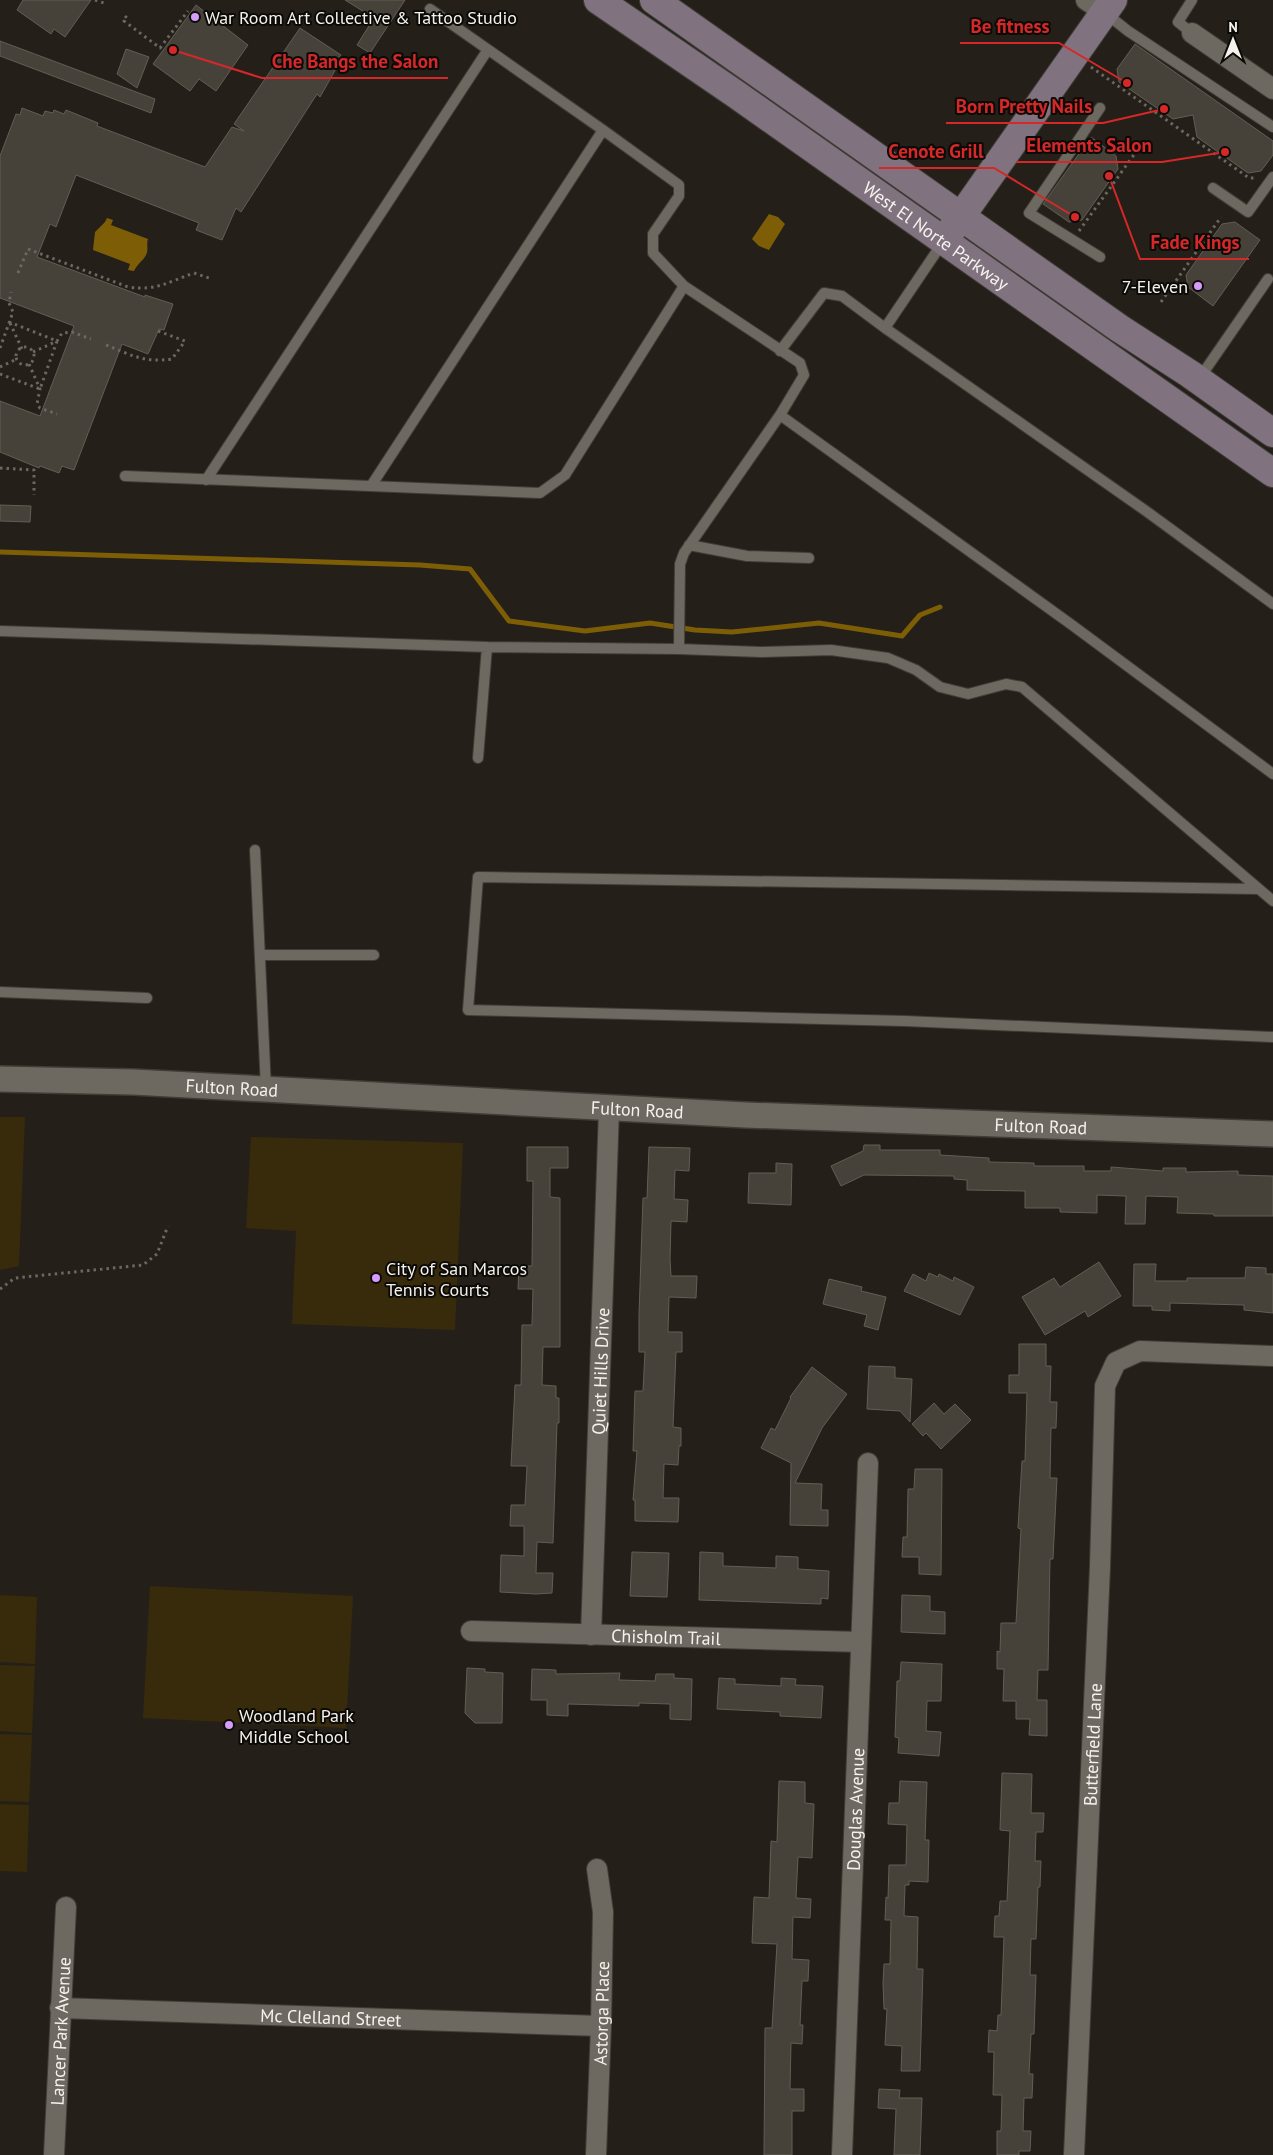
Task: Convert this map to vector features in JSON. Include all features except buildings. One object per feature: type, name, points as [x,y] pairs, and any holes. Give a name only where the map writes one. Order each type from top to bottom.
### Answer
[{"type":"main road","name":"West El Norte Parkway","points":[[598,0],[744,100],[1273,473]]},
{"type":"main road","name":"West El Norte Parkway","points":[[654,0],[1119,328],[1198,380],[1273,433]]},
{"type":"main road","points":[[944,242],[1075,55],[1101,4]]},
{"type":"street","points":[[1192,33],[1273,89]]},
{"type":"street","name":"Fulton Road","points":[[0,1079],[133,1082],[609,1109],[1273,1134]]},
{"type":"street","name":"Quiet Hills Drive","points":[[591,1634],[609,1109]]},
{"type":"street","name":"Butterfield Lane","points":[[1074,2155],[1100,1576],[1106,1386],[1116,1362],[1140,1351],[1273,1356]]},
{"type":"street","name":"Douglas Avenue","points":[[842,2155],[868,1463]]},
{"type":"street","name":"Chisholm Trail","points":[[471,1631],[861,1642]]},
{"type":"street","name":"Astorga Place","points":[[596,2155],[603,1912],[597,1869]]},
{"type":"street","name":"Lancer Park Avenue","points":[[54,2155],[66,1907]]},
{"type":"street","name":"Mc Clelland Street","points":[[60,2008],[601,2026]]},
{"type":"lane","points":[[1192,0],[1178,22],[1192,33]]},
{"type":"lane","points":[[1101,4],[1128,31],[1273,127]]},
{"type":"lane","points":[[430,9],[487,51],[603,130],[679,186],[679,196],[653,234],[653,253],[684,286],[800,364],[804,375],[780,415],[690,545],[680,564],[679,649]]},
{"type":"lane","points":[[206,480],[487,51]]},
{"type":"lane","points":[[1100,108],[1029,213],[1100,257]]},
{"type":"lane","points":[[371,486],[603,130]]},
{"type":"lane","points":[[1213,188],[1248,212],[1273,177]]},
{"type":"lane","points":[[885,328],[944,242]]},
{"type":"lane","points":[[1198,380],[1268,280]]},
{"type":"lane","points":[[125,476],[540,493],[565,475],[684,286]]},
{"type":"lane","points":[[780,351],[824,293],[842,296],[1146,511],[1273,604]]},
{"type":"lane","points":[[780,415],[1072,625],[1273,774]]},
{"type":"lane","points":[[690,545],[747,556],[809,558]]},
{"type":"lane","points":[[0,631],[487,647],[679,649],[761,652],[831,650],[888,658],[916,670],[940,687],[968,694],[1006,684],[1022,687],[1273,901]]},
{"type":"lane","points":[[478,758],[487,647]]},
{"type":"lane","points":[[255,850],[266,1090]]},
{"type":"lane","points":[[1258,889],[478,878],[468,1010],[905,1021],[1273,1037]]},
{"type":"lane","points":[[260,955],[374,955]]},
{"type":"lane","points":[[0,992],[147,998]]},
{"type":"path","points":[[95,0],[107,4]]},
{"type":"path","points":[[124,16],[127,18],[124,22],[160,48],[188,11]]},
{"type":"path","points":[[1075,55],[1248,180],[1257,178]]},
{"type":"path","points":[[1073,240],[1136,152]]},
{"type":"path","points":[[1161,302],[1222,217]]},
{"type":"path","points":[[18,273],[28,248],[128,287],[146,290],[158,288],[194,273],[209,278]]},
{"type":"path","points":[[0,348],[13,312],[9,303],[11,292]]},
{"type":"path","points":[[10,322],[58,341]]},
{"type":"path","points":[[10,322],[22,348]]},
{"type":"path","points":[[106,345],[151,362],[172,359],[185,340],[158,331]]},
{"type":"path","points":[[57,414],[40,408],[37,404],[40,389],[58,341],[62,333],[67,332],[91,339]]},
{"type":"path","points":[[33,352],[58,341]]},
{"type":"path","points":[[22,348],[28,348],[33,352]]},
{"type":"path","points":[[22,348],[17,354],[17,360],[21,364],[29,364],[33,360],[33,352]]},
{"type":"path","points":[[0,367],[17,360]]},
{"type":"path","points":[[29,364],[40,389]]},
{"type":"path","points":[[0,374],[40,389]]},
{"type":"path","points":[[0,468],[34,470],[34,495]]},
{"type":"path","points":[[0,1288],[15,1278],[143,1265],[157,1254],[168,1226]]},
{"type":"shaded area","points":[[769,214],[778,217],[785,224],[769,250],[759,246],[752,239]]},
{"type":"shaded area","points":[[107,218],[113,220],[111,225],[148,239],[146,255],[134,271],[128,270],[130,264],[93,250],[95,232]]},
{"type":"shaded area","points":[[0,1117],[25,1117],[19,1266],[0,1270]]},
{"type":"shaded area","name":"City of San Marcos Tennis Courts","points":[[251,1137],[463,1143],[455,1330],[292,1324],[296,1231],[246,1228]]},
{"type":"shaded area","points":[[150,1586],[353,1596],[346,1728],[143,1718]]},
{"type":"shaded area","points":[[0,1595],[37,1597],[35,1664],[0,1662]]},
{"type":"shaded area","points":[[0,1665],[35,1666],[32,1733],[0,1731]]},
{"type":"shaded area","points":[[0,1734],[32,1735],[29,1802],[0,1801]]},
{"type":"shaded area","points":[[0,1804],[29,1805],[27,1872],[0,1871]]},
{"type":"waterway","points":[[0,552],[420,565],[470,569],[509,621],[585,631],[650,623],[695,630],[732,632],[819,623],[902,636],[920,615],[940,607]]},
{"type":"place","name":"War Room Art Collective & Tattoo Studio","points":[[195,17]]},
{"type":"place","name":"Che Bangs the Salon","points":[[173,50]]},
{"type":"place","name":"Be fitness","points":[[1127,83]]},
{"type":"place","name":"Born Pretty Nails","points":[[1164,109]]},
{"type":"place","name":"Elements Salon","points":[[1225,152]]},
{"type":"place","name":"Fade Kings","points":[[1109,176]]},
{"type":"place","name":"Cenote Grill","points":[[1075,217]]},
{"type":"place","name":"7-Eleven","points":[[1198,286]]},
{"type":"place","name":"City of San Marcos Tennis Courts","points":[[376,1278]]},
{"type":"place","name":"Woodland Park Middle School","points":[[229,1725]]}]
